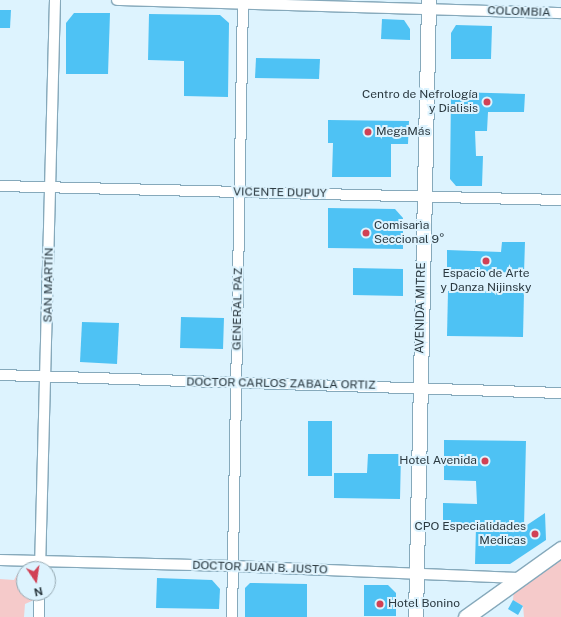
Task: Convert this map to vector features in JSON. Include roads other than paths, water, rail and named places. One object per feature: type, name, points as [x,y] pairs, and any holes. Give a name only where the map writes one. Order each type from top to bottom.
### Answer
[{"type":"main road","name":"AVENIDA MITRE","points":[[416,617],[429,5]]},
{"type":"main road","points":[[466,617],[561,549]]},
{"type":"street","name":"SAN MARTÍN","points":[[40,561],[47,377],[55,0]]},
{"type":"street","name":"COLOMBIA","points":[[117,0],[429,5],[561,13]]},
{"type":"street","name":"GENERAL PAZ","points":[[232,617],[242,2]]},
{"type":"street","name":"VICENTE DUPUY","points":[[0,186],[561,200]]},
{"type":"street","name":"DOCTOR CARLOS ZABALA ORTIZ","points":[[0,375],[236,383],[420,387],[561,393]]},
{"type":"street","name":"DOCTOR JUAN B. JUSTO","points":[[0,560],[16,562]]},
{"type":"street","name":"DOCTOR JUAN B. JUSTO","points":[[56,565],[232,566],[519,578]]},
{"type":"street","points":[[39,601],[39,617]]},
{"type":"place","name":"Centro de Nefrología y Dialisis","points":[[487,102]]},
{"type":"place","name":"MegaMás","points":[[368,132]]},
{"type":"place","name":"Comisarìa Seccional 9°","points":[[366,233]]},
{"type":"place","name":"Espacio de Arte y Danza Nijinsky","points":[[486,261]]},
{"type":"place","name":"Hotel Avenida","points":[[485,461]]},
{"type":"place","name":"CPO Especialidades Medicas","points":[[535,534]]},
{"type":"place","name":"Hotel Bonino","points":[[380,604]]}]
